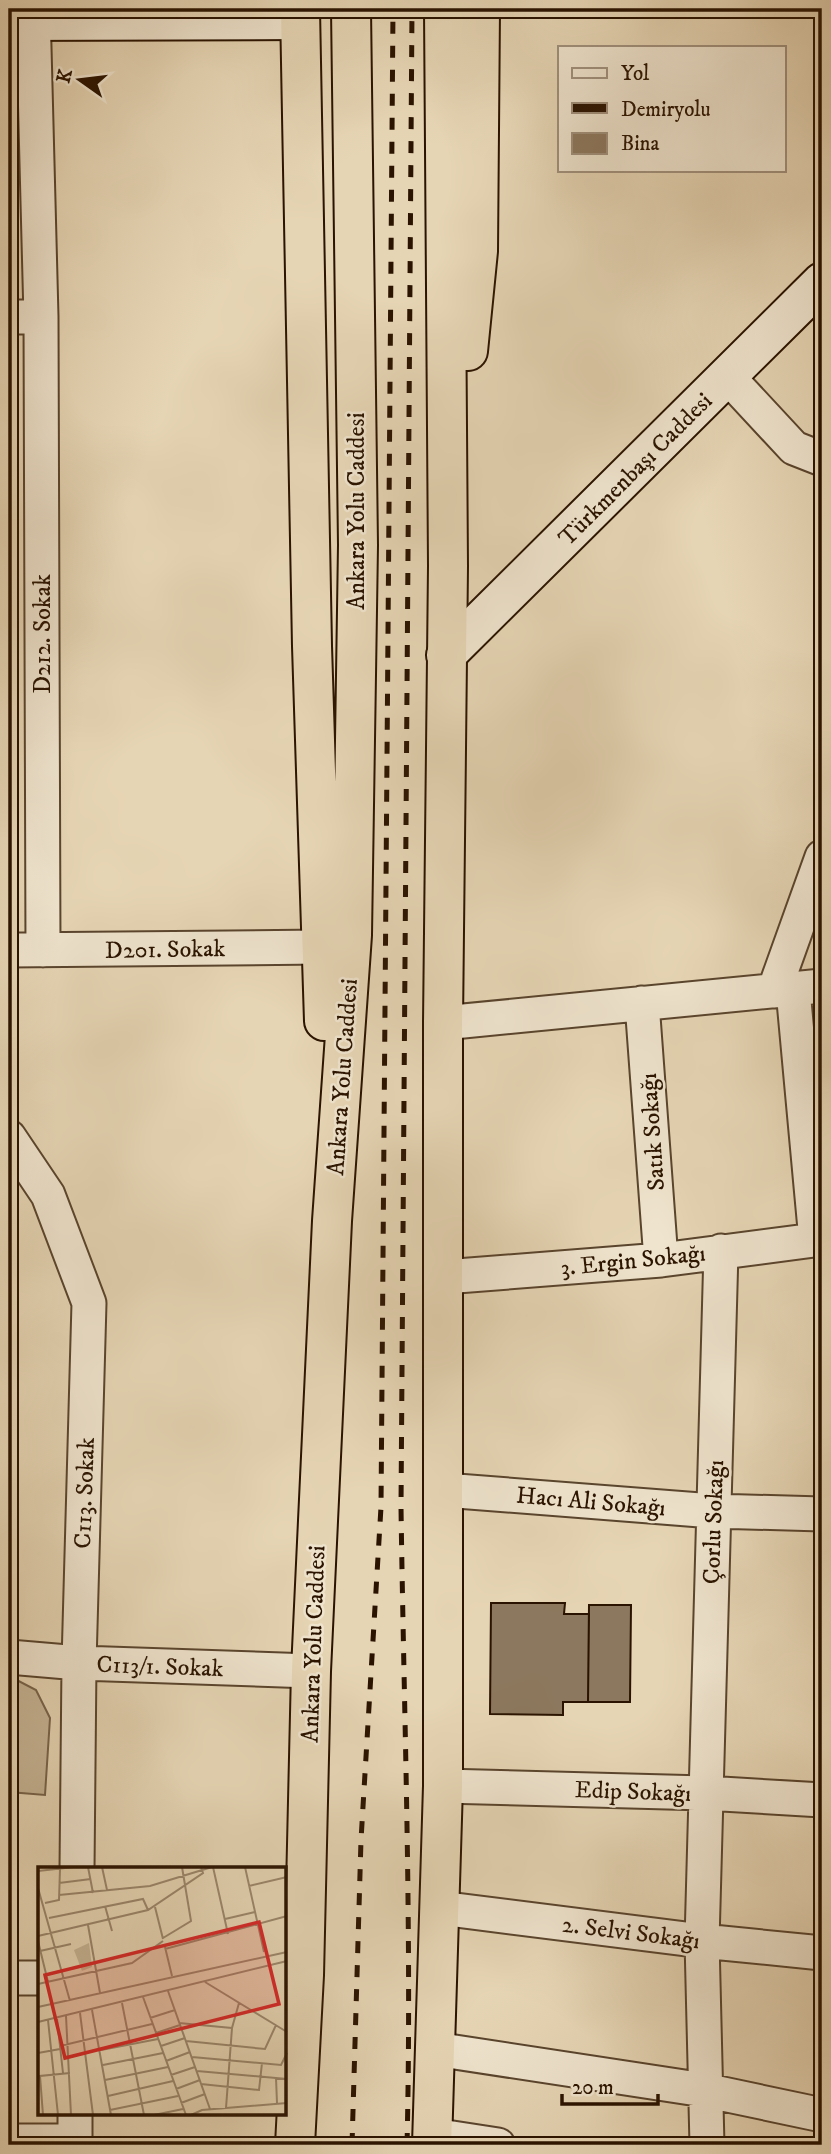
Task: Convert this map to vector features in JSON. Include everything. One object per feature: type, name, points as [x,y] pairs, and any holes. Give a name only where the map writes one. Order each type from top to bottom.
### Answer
[{"type":"highway","name":"Ankara Yolu Caddesi","points":[[295,2145],[295,1975],[332,1221],[352,935],[358,545],[351,9]]},
{"type":"highway","points":[[432,2140],[443,1786],[443,1023],[449,566],[444,9]]},
{"type":"highway","points":[[449,566],[478,251],[480,9]]},
{"type":"highway","points":[[300,15],[312,632],[332,1221]]},
{"type":"main road","points":[[25,17],[300,15]]},
{"type":"main road","name":"Türkmenbaşı Caddesi","points":[[446,655],[822,282]]},
{"type":"street","name":"D212. Sokak","points":[[25,17],[25,317],[43,950]]},
{"type":"street","points":[[728,377],[794,448],[822,460]]},
{"type":"street","points":[[819,1239],[796,989],[822,856]]},
{"type":"street","name":"D201. Sokak","points":[[9,950],[322,947]]},
{"type":"street","points":[[443,1023],[796,989]]},
{"type":"street","name":"Satık Sokağı","points":[[642,1003],[661,1260]]},
{"type":"street","name":"C113. Sokak","points":[[9,1137],[48,1195],[89,1303],[79,1663],[77,1867]]},
{"type":"street","name":"3. Ergin Sokağı","points":[[444,1277],[661,1260],[819,1239]]},
{"type":"street","name":"Çorlu Sokağı","points":[[707,2145],[702,1941],[721,1251]]},
{"type":"street","name":"Hacı Ali Sokağı","points":[[444,1490],[713,1511],[822,1514]]},
{"type":"street","name":"C113/1. Sokak","points":[[9,1657],[79,1663],[311,1671]]},
{"type":"street","name":"Edip Sokağı","points":[[443,1786],[822,1800]]},
{"type":"street","name":"2. Selvi Sokağı","points":[[440,1908],[702,1941],[822,1952]]},
{"type":"street","points":[[9,1978],[38,1979]]},
{"type":"street","points":[[435,2049],[704,2090],[822,2115]]},
{"type":"street","points":[[9,2141],[75,2133]]},
{"type":"street","points":[[432,2140],[498,2145]]},
{"type":"shaded area","points":[[9,1676],[36,1690],[50,1718],[45,1795],[9,1792]]},
{"type":"building","points":[[491,1603],[565,1603],[564,1614],[589,1614],[588,1702],[563,1702],[563,1715],[490,1714]]},
{"type":"building","points":[[589,1605],[631,1605],[630,1702],[588,1702]]},
{"type":"railway","points":[[352,2145],[361,1840],[381,1507],[393,9]]},
{"type":"railway","points":[[407,2145],[408,1906],[401,1507],[412,9]]}]
